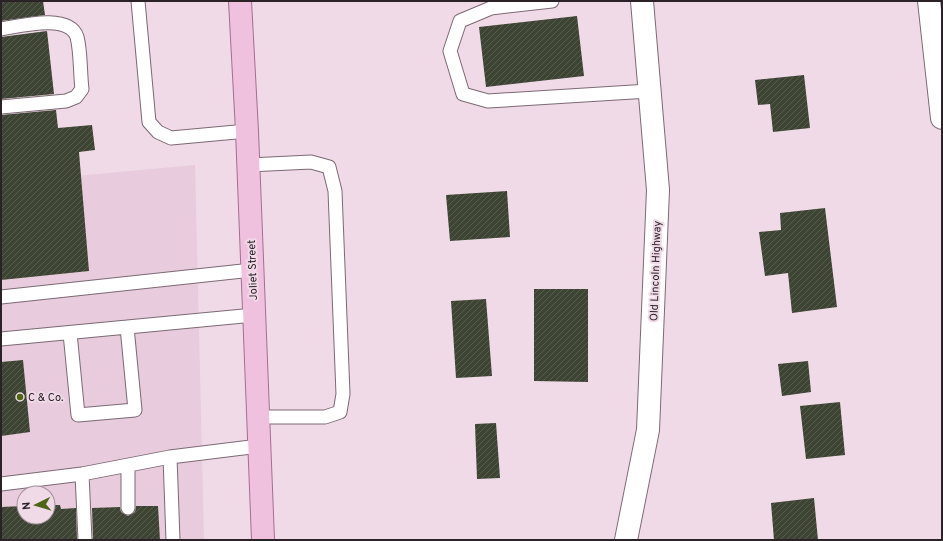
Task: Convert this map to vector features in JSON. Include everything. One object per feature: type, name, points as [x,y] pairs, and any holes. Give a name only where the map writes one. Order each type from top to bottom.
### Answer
[{"type":"main road","name":"Joliet Street","points":[[240,1],[247,131],[263,540]]},
{"type":"street","name":"Old Lincoln Highway","points":[[626,540],[649,422],[658,190],[642,1]]},
{"type":"street","points":[[929,1],[942,118]]},
{"type":"lane","points":[[138,1],[149,122],[158,132],[171,138],[247,131]]},
{"type":"lane","points":[[552,1],[491,8],[460,21],[450,51],[463,94],[488,100],[649,91]]},
{"type":"lane","points":[[1,29],[56,22],[70,26],[77,37],[82,89],[76,97],[66,101],[1,107]]},
{"type":"lane","points":[[248,165],[312,162],[329,167],[335,191],[343,394],[340,412],[324,417],[258,417]]},
{"type":"lane","points":[[1,297],[252,270]]},
{"type":"lane","points":[[1,339],[254,316]]},
{"type":"lane","points":[[70,333],[78,415],[135,410],[127,327]]},
{"type":"lane","points":[[1,484],[82,474],[170,457],[259,446]]},
{"type":"lane","points":[[170,457],[173,540]]},
{"type":"lane","points":[[128,466],[128,508]]},
{"type":"lane","points":[[82,474],[85,540]]},
{"type":"shaded area","points":[[195,165],[204,540],[1,540],[1,183]]},
{"type":"building","points":[[1,1],[43,1],[45,15],[1,21]]},
{"type":"building","points":[[577,16],[584,76],[486,87],[479,27]]},
{"type":"building","points":[[47,31],[54,94],[1,99],[1,37]]},
{"type":"building","points":[[804,75],[810,128],[773,132],[770,104],[758,105],[755,80]]},
{"type":"building","points":[[56,110],[58,128],[92,125],[95,150],[79,152],[89,271],[1,280],[1,115]]},
{"type":"building","points":[[507,191],[510,237],[450,241],[446,195]]},
{"type":"building","points":[[825,208],[837,307],[792,313],[788,273],[765,276],[759,232],[781,230],[780,213]]},
{"type":"building","points":[[534,289],[588,289],[588,382],[534,381]]},
{"type":"building","points":[[486,299],[492,376],[456,378],[451,301]]},
{"type":"building","name":"C & Co.","points":[[23,360],[30,432],[1,436],[1,362]]},
{"type":"building","points":[[808,361],[811,392],[782,396],[778,364]]},
{"type":"building","points":[[840,402],[845,455],[806,459],[800,406]]},
{"type":"building","points":[[496,423],[500,478],[477,479],[475,424]]},
{"type":"building","points":[[814,498],[818,540],[774,540],[771,503]]},
{"type":"building","points":[[56,505],[60,505],[61,509],[76,508],[77,540],[1,540],[1,507],[16,506],[16,525],[56,525]]},
{"type":"building","points":[[136,506],[158,506],[160,540],[93,540],[92,508],[120,507],[121,512],[128,516],[135,512]]},
{"type":"place","name":"C & Co.","points":[[20,397]]}]
